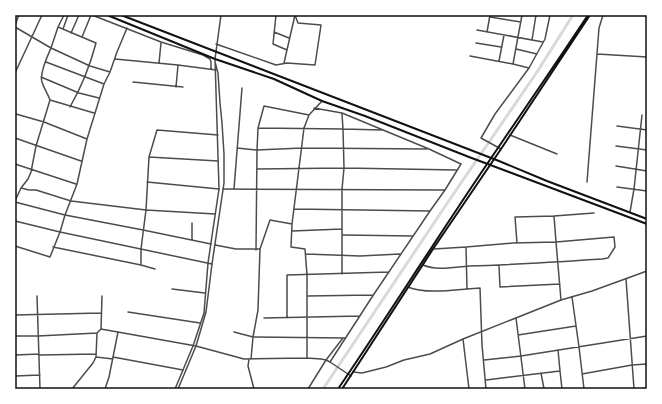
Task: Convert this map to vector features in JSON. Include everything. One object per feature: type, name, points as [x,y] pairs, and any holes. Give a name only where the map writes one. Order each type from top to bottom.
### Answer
[{"type":"main road","points":[[106,15],[215,59],[274,79],[322,101],[647,224]]},
{"type":"main road","points":[[121,15],[647,219]]},
{"type":"main road","points":[[342,389],[482,170],[510,135],[589,15]]},
{"type":"main road","points":[[338,389],[407,286],[423,265],[589,15]]},
{"type":"street","points":[[19,15],[15,26],[51,48],[90,66],[110,72]]},
{"type":"street","points":[[15,73],[42,15]]},
{"type":"street","points":[[64,15],[58,27],[41,77],[42,84],[48,93],[50,100],[36,146],[32,170],[28,179],[21,188],[15,202],[65,215],[211,244]]},
{"type":"street","points":[[62,29],[68,15]]},
{"type":"street","points":[[71,33],[79,15]]},
{"type":"street","points":[[82,37],[92,15],[161,42],[203,55],[210,59],[211,69]]},
{"type":"street","points":[[178,389],[196,346],[206,312],[214,245],[224,183],[224,154],[215,59],[220,15]]},
{"type":"street","points":[[276,15],[273,44],[287,50]]},
{"type":"street","points":[[216,44],[276,65],[284,63],[315,65],[321,25],[298,23],[295,15]]},
{"type":"street","points":[[284,63],[295,15]]},
{"type":"street","points":[[514,64],[522,15]]},
{"type":"street","points":[[532,40],[536,15]]},
{"type":"street","points":[[500,148],[481,138],[495,114],[529,68],[537,54],[545,39],[550,15]]},
{"type":"street","points":[[587,182],[599,28],[603,15]]},
{"type":"street","points":[[487,32],[490,16],[521,22]]},
{"type":"street","points":[[58,27],[96,43],[86,77],[70,107]]},
{"type":"street","points":[[15,246],[50,257],[77,184],[81,161],[94,113],[127,28]]},
{"type":"street","points":[[477,30],[543,42]]},
{"type":"street","points":[[274,32],[290,38]]},
{"type":"street","points":[[499,61],[504,35]]},
{"type":"street","points":[[159,63],[161,42]]},
{"type":"street","points":[[476,43],[501,47]]},
{"type":"street","points":[[516,49],[537,54]]},
{"type":"street","points":[[597,54],[647,57]]},
{"type":"street","points":[[470,56],[529,68]]},
{"type":"street","points":[[115,59],[216,70]]},
{"type":"street","points":[[46,62],[104,84]]},
{"type":"street","points":[[176,87],[178,65]]},
{"type":"street","points":[[175,389],[204,313],[208,263],[219,189],[216,70]]},
{"type":"street","points":[[41,77],[78,93],[100,98]]},
{"type":"street","points":[[133,82],[183,88]]},
{"type":"street","points":[[234,190],[242,88]]},
{"type":"street","points":[[50,100],[94,113]]},
{"type":"street","points":[[307,358],[306,254],[305,249],[291,247],[292,224],[304,128],[308,115],[322,101]]},
{"type":"street","points":[[256,250],[258,128],[264,106],[308,115]]},
{"type":"street","points":[[314,108],[342,113],[461,164],[330,362]]},
{"type":"street","points":[[342,113],[344,168],[342,189],[342,274]]},
{"type":"street","points":[[16,114],[44,122],[87,138]]},
{"type":"street","points":[[630,212],[642,115]]},
{"type":"street","points":[[617,126],[647,130]]},
{"type":"street","points":[[258,128],[383,130]]},
{"type":"street","points":[[141,265],[141,248],[146,210],[149,158],[156,130],[218,135]]},
{"type":"street","points":[[510,135],[557,154]]},
{"type":"street","points":[[15,138],[81,161]]},
{"type":"street","points":[[616,146],[647,150]]},
{"type":"street","points":[[237,148],[257,150],[302,148],[429,149]]},
{"type":"street","points":[[149,158],[218,161]]},
{"type":"street","points":[[15,164],[77,184]]},
{"type":"street","points":[[616,166],[647,171]]},
{"type":"street","points":[[257,170],[344,168],[458,170]]},
{"type":"street","points":[[147,182],[219,189]]},
{"type":"street","points":[[617,187],[647,191]]},
{"type":"street","points":[[21,188],[36,190],[71,201],[146,210],[215,214]]},
{"type":"street","points":[[223,189],[445,190]]},
{"type":"street","points":[[294,209],[430,211]]},
{"type":"street","points":[[517,243],[515,217],[594,213]]},
{"type":"street","points":[[554,216],[561,300]]},
{"type":"street","points":[[254,389],[248,366],[258,310],[260,249],[270,220],[292,224]]},
{"type":"street","points":[[15,221],[212,264]]},
{"type":"street","points":[[192,223],[192,240]]},
{"type":"street","points":[[292,231],[342,229]]},
{"type":"street","points":[[342,235],[413,236]]},
{"type":"street","points":[[423,265],[429,268],[499,266],[602,259],[608,258],[615,247],[614,237],[433,249]]},
{"type":"street","points":[[214,245],[236,249],[260,249]]},
{"type":"street","points":[[54,247],[155,269]]},
{"type":"street","points":[[466,247],[467,289]]},
{"type":"street","points":[[306,254],[360,256],[401,254]]},
{"type":"street","points":[[499,266],[500,287],[560,284]]},
{"type":"street","points":[[353,372],[368,372],[404,360],[430,354],[463,339],[561,300],[592,291],[647,271]]},
{"type":"street","points":[[287,318],[287,275],[389,272]]},
{"type":"street","points":[[626,279],[634,389]]},
{"type":"street","points":[[407,286],[413,289],[432,291],[480,288],[486,389]]},
{"type":"street","points":[[172,289],[205,293]]},
{"type":"street","points":[[306,296],[374,295]]},
{"type":"street","points":[[37,296],[40,389]]},
{"type":"street","points":[[15,336],[97,333],[101,329],[102,296]]},
{"type":"street","points":[[572,297],[584,389]]},
{"type":"street","points":[[128,312],[200,323]]},
{"type":"street","points":[[15,315],[102,313]]},
{"type":"street","points":[[264,318],[360,316]]},
{"type":"street","points":[[516,318],[525,389],[518,389]]},
{"type":"street","points":[[518,334],[576,325]]},
{"type":"street","points":[[101,329],[196,346],[244,359],[307,358],[326,360],[351,376]]},
{"type":"street","points":[[105,389],[109,377],[118,332]]},
{"type":"street","points":[[234,332],[253,337],[346,338]]},
{"type":"street","points":[[72,389],[93,364],[96,355],[97,333]]},
{"type":"street","points":[[484,360],[521,356],[647,336]]},
{"type":"street","points":[[308,389],[326,360],[343,338]]},
{"type":"street","points":[[463,339],[469,389]]},
{"type":"street","points":[[558,350],[562,389]]},
{"type":"street","points":[[15,355],[96,355],[183,370]]},
{"type":"street","points":[[582,374],[632,365],[647,364]]},
{"type":"street","points":[[486,380],[560,371]]},
{"type":"street","points":[[542,373],[544,389]]},
{"type":"street","points":[[15,376],[40,375]]},
{"type":"street","points":[[639,389],[647,388]]},
{"type":"waterway","points":[[323,389],[537,72],[573,15]]}]
